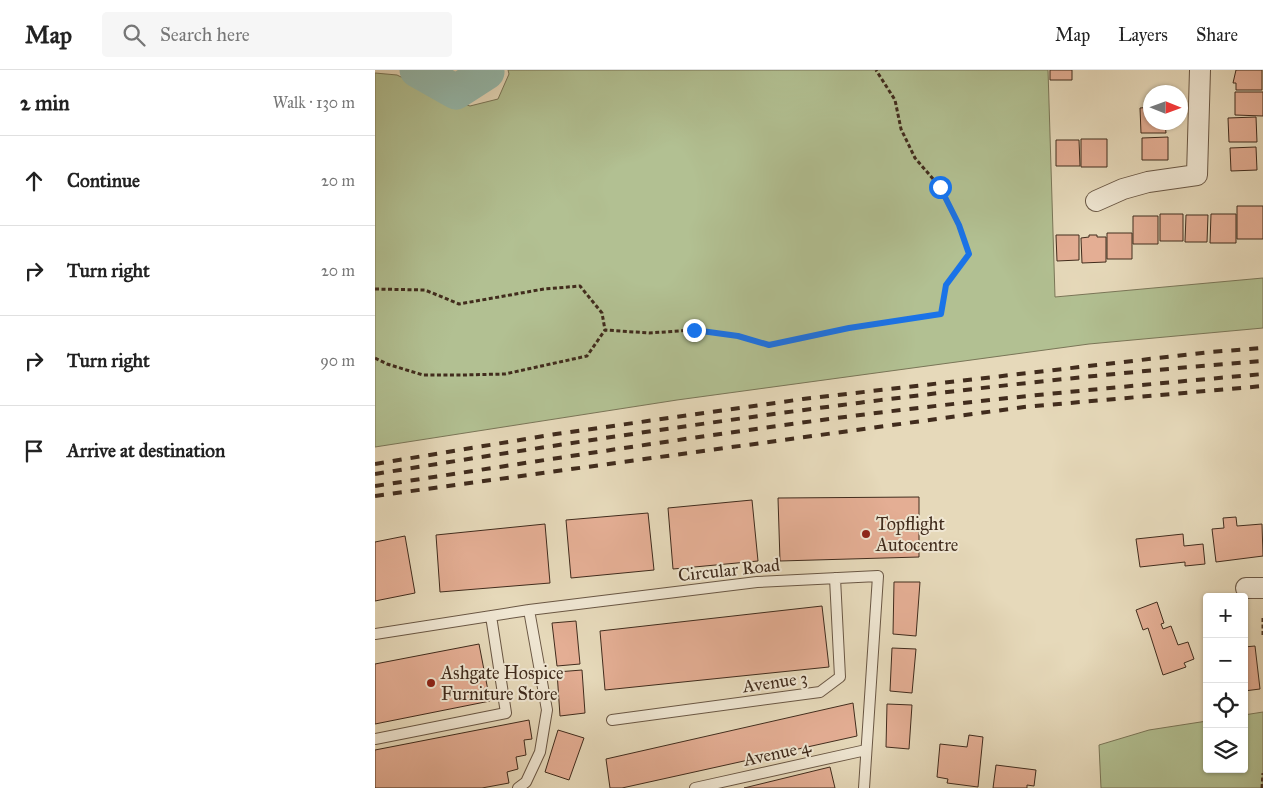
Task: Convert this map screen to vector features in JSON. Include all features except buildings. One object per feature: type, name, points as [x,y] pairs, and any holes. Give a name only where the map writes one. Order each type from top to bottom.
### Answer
[{"type":"street","points":[[1096,201],[1123,189],[1148,182],[1197,175],[1200,70]]},
{"type":"lane","name":"Circular Road","points":[[375,634],[529,610],[757,582],[878,576],[864,788]]},
{"type":"lane","name":"Avenue 3","points":[[613,720],[820,692],[840,677],[835,578]]},
{"type":"lane","points":[[519,788],[526,782],[540,752],[547,710],[529,610]]},
{"type":"lane","points":[[375,739],[506,713],[491,616]]},
{"type":"lane","name":"Avenue 4","points":[[695,788],[866,750]]},
{"type":"path","points":[[605,330],[649,333],[694,330],[738,336],[769,345],[849,328],[941,314],[946,285],[969,254],[959,225],[940,187],[915,158],[901,129],[895,100],[876,70]]},
{"type":"path","points":[[375,289],[425,290],[459,304],[544,289],[580,286],[602,314],[605,330],[587,356],[505,374],[423,375],[387,364],[375,358]]},
{"type":"path","points":[[1263,618],[1263,636]]},
{"type":"path","points":[[1262,788],[1263,773]]},
{"type":"green space","points":[[508,70],[1048,70],[1055,297],[1263,278],[1263,328],[1089,344],[677,400],[375,447],[375,73],[397,75],[442,97],[470,106],[498,99],[509,74]]},
{"type":"green space","points":[[1263,712],[1263,788],[1101,788],[1099,745],[1149,730],[1203,722],[1203,773],[1248,773],[1248,714]]},
{"type":"waterway","points":[[417,70],[456,92],[487,72],[486,70]]},
{"type":"railway","points":[[375,464],[556,434],[803,399],[1210,352],[1263,348]]},
{"type":"railway","points":[[375,474],[596,439],[818,408],[1151,370],[1263,361]]},
{"type":"railway","points":[[375,486],[658,443],[883,412],[1046,394],[1263,374]]},
{"type":"railway","points":[[375,496],[1024,407],[1263,386]]},
{"type":"place","name":"Topflight Autocentre","points":[[866,534]]},
{"type":"place","name":"Ashgate Hospice Furniture Store","points":[[431,683]]},
{"type":"route","points":[[694,330],[738,336],[769,345],[849,328],[941,314],[946,285],[969,254],[959,225],[940,187]]}]
